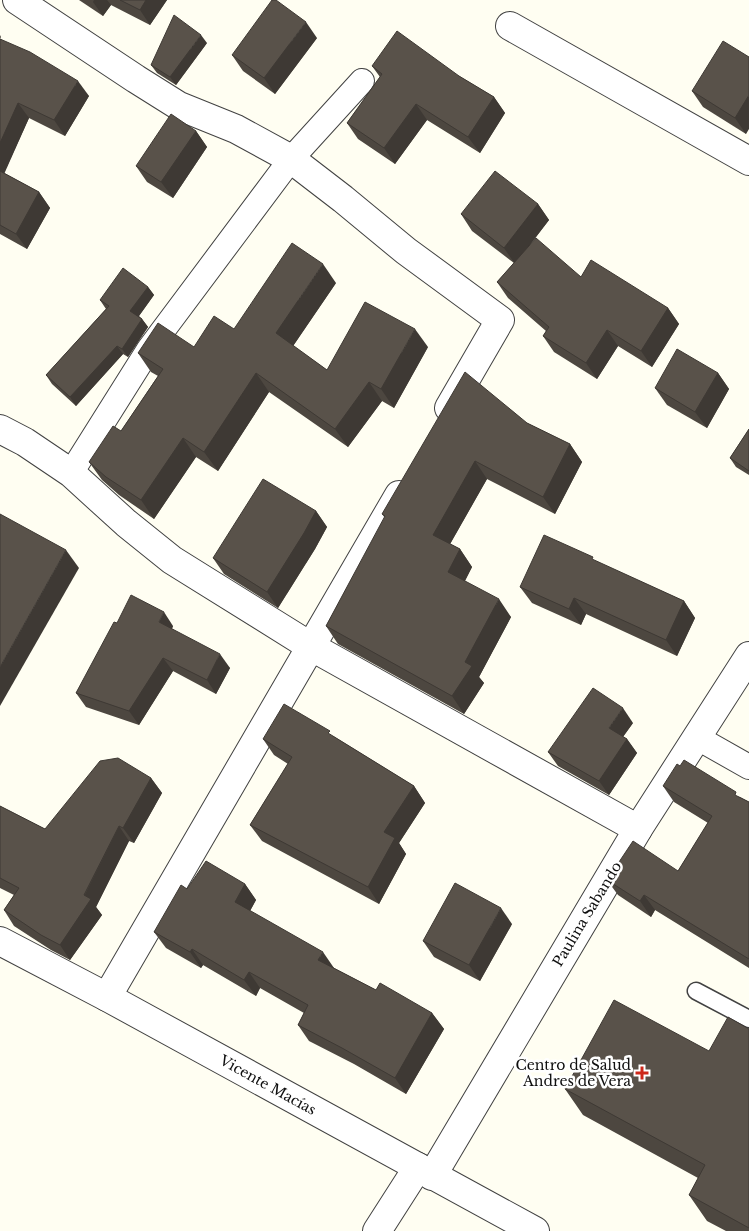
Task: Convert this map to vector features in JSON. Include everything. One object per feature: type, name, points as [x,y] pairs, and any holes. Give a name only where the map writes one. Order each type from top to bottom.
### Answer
[{"type":"street","points":[[17,0],[179,106],[236,129],[291,159],[406,251],[500,320],[435,432]]},
{"type":"street","points":[[510,26],[749,161]]},
{"type":"street","points":[[71,473],[149,349],[291,159],[362,81]]},
{"type":"street","points":[[0,429],[25,442],[71,473],[126,523],[172,560],[310,646],[638,829]]},
{"type":"street","points":[[107,997],[410,475]]},
{"type":"street","name":"Paulina Sabando","points":[[377,1231],[425,1171],[638,829],[749,656]]},
{"type":"street","points":[[696,737],[749,768]]},
{"type":"street","name":"Vicente Macías","points":[[0,942],[107,997],[534,1231]]},
{"type":"lane","points":[[696,990],[749,1019]]},
{"type":"building","points":[[120,0],[146,0],[140,10]]},
{"type":"building","points":[[272,0],[276,0],[306,22],[264,78],[232,55]]},
{"type":"building","points":[[174,15],[201,35],[170,77],[151,65]]},
{"type":"building","points":[[397,31],[459,76],[494,97],[468,137],[416,104],[384,148],[347,123],[382,74],[372,66]]},
{"type":"building","points":[[0,39],[30,52],[78,81],[54,120],[18,103],[0,143]]},
{"type":"building","points":[[723,41],[749,57],[749,95],[735,118],[692,91]]},
{"type":"building","points":[[171,114],[196,131],[161,182],[136,166]]},
{"type":"building","points":[[0,171],[39,192],[16,234],[0,225]]},
{"type":"building","points":[[495,171],[538,204],[504,248],[461,214]]},
{"type":"building","points":[[536,238],[581,277],[591,260],[668,308],[641,351],[607,330],[586,363],[543,336],[549,327],[497,282]]},
{"type":"building","points":[[292,243],[323,264],[276,333],[327,370],[365,302],[415,329],[381,389],[369,382],[335,429],[256,373],[204,452],[183,438],[141,500],[106,477],[89,462],[113,426],[121,431],[163,369],[138,353],[158,323],[194,347],[214,316],[234,329]]},
{"type":"building","points":[[123,268],[148,287],[130,311],[142,319],[122,349],[117,346],[70,397],[46,375],[109,306],[100,300]]},
{"type":"building","points":[[677,349],[718,373],[695,412],[655,388]]},
{"type":"building","points":[[465,372],[527,423],[570,444],[543,497],[475,461],[433,535],[460,549],[448,572],[499,599],[465,662],[472,666],[452,696],[326,626],[385,516],[382,514]]},
{"type":"building","points":[[749,429],[749,471],[730,458]]},
{"type":"building","points":[[263,479],[316,511],[267,592],[213,558]]},
{"type":"building","points":[[0,514],[66,550],[0,667]]},
{"type":"building","points":[[544,535],[684,601],[666,640],[574,598],[569,609],[520,587]]},
{"type":"building","points":[[131,595],[164,612],[159,622],[220,654],[207,680],[163,658],[129,711],[76,693],[114,622],[117,623]]},
{"type":"building","points":[[593,688],[623,708],[609,728],[627,739],[599,781],[548,752]]},
{"type":"building","points":[[284,704],[330,731],[328,733],[414,786],[384,832],[395,838],[368,887],[250,825],[292,757],[263,739]]},
{"type":"building","points":[[118,758],[151,778],[123,828],[119,826],[84,895],[91,899],[60,945],[41,935],[4,910],[19,888],[0,878],[0,806],[45,829],[100,761]]},
{"type":"building","points":[[684,760],[736,792],[735,795],[749,802],[749,959],[644,895],[640,901],[607,880],[633,841],[678,871],[712,816],[663,786],[677,764],[680,766]]},
{"type":"building","points":[[206,861],[245,884],[235,902],[323,952],[318,960],[376,990],[380,983],[432,1013],[395,1078],[298,1025],[308,1005],[249,972],[244,980],[192,949],[190,952],[154,932],[181,885],[187,889]]},
{"type":"building","points":[[455,883],[501,908],[469,965],[423,941]]},
{"type":"building","points":[[614,1000],[709,1051],[728,1017],[749,1029],[749,1228],[689,1195],[705,1165],[565,1089]]},
{"type":"place","name":"Centro de Salud Andres de Vera","points":[[642,1073]]}]
